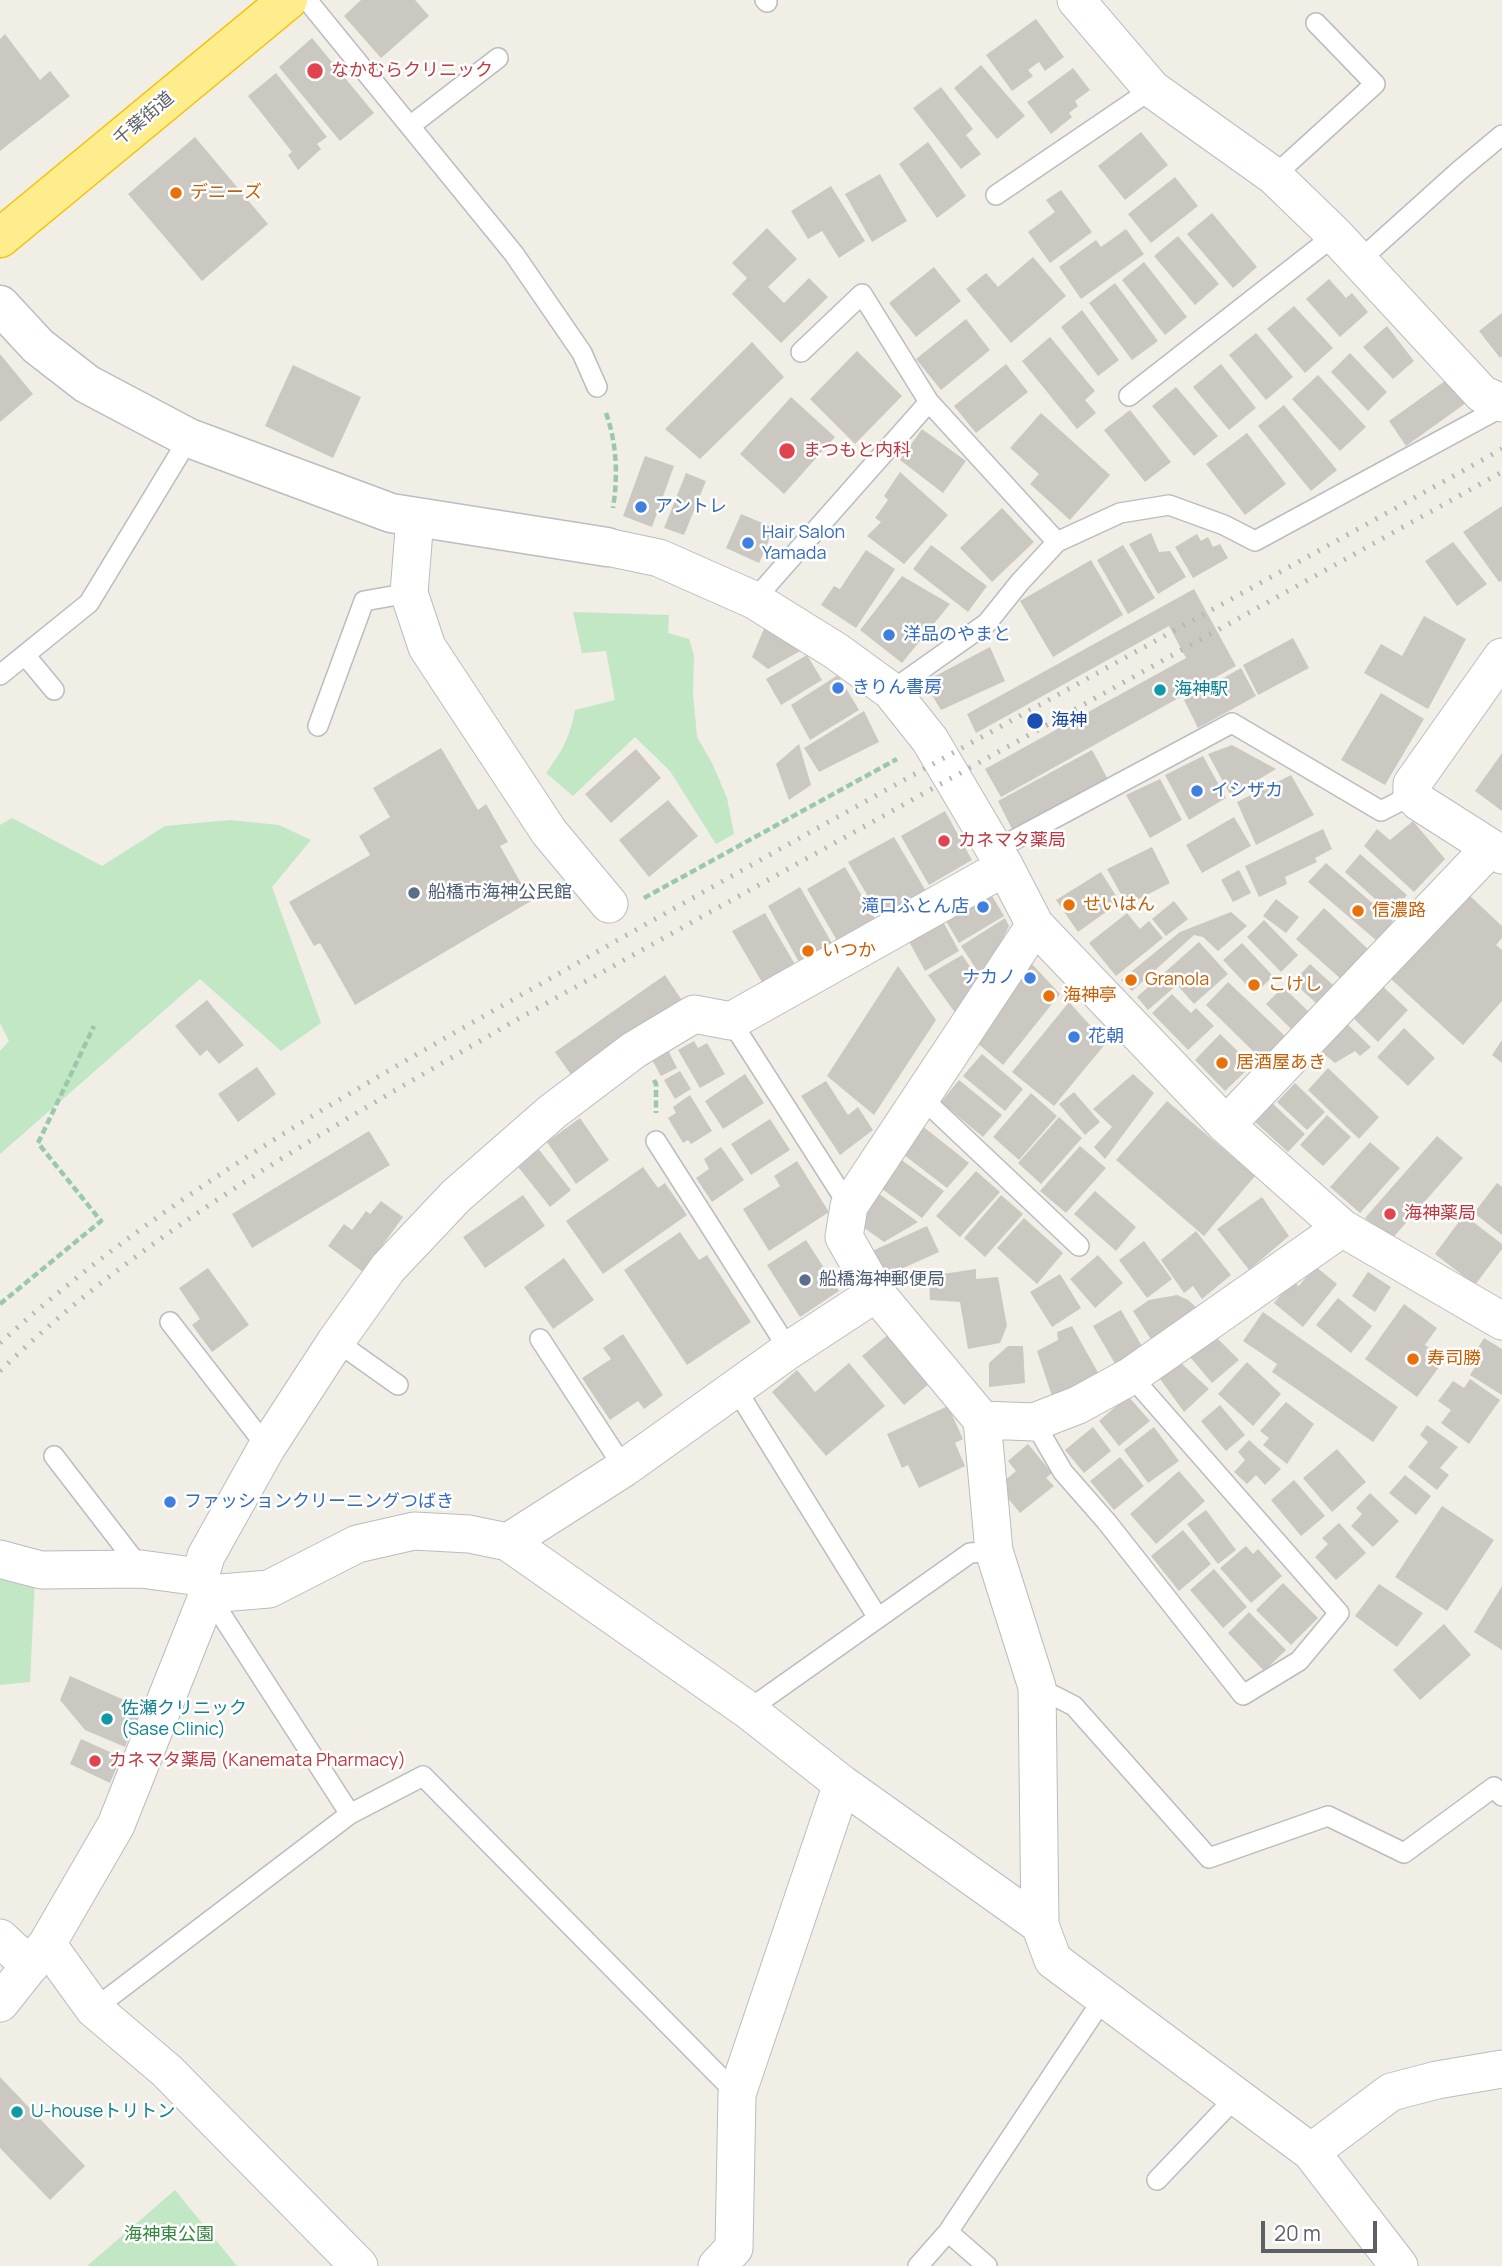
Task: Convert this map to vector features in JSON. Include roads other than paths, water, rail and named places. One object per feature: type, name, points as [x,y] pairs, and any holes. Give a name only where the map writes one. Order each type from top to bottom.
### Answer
[{"type":"highway","name":"千葉街道","points":[[0,238],[288,0]]},
{"type":"street","points":[[1076,0],[1152,89],[1273,176],[1347,248],[1482,394],[1502,405]]},
{"type":"street","points":[[0,305],[38,346],[87,384],[190,438],[339,496],[391,513],[607,547],[659,558],[754,600],[836,651],[891,691],[930,740],[1000,859],[1035,925],[1226,1125],[1342,1228],[1502,1321]]},
{"type":"street","points":[[415,518],[410,593],[427,648],[549,832],[609,904]]},
{"type":"street","points":[[1226,1125],[1496,851],[1419,802],[1412,794],[1412,784],[1502,657]]},
{"type":"street","points":[[0,2003],[38,1955],[116,1825],[204,1586],[206,1556],[267,1447],[336,1341],[388,1268],[456,1196],[552,1112],[634,1050],[694,1014],[731,1021],[1000,859]]},
{"type":"street","points":[[1035,925],[849,1206],[844,1237],[876,1293],[982,1420],[994,1551],[1037,1687],[1040,1925],[1053,1960],[1105,1996],[1311,2152],[1399,2266]]},
{"type":"street","points":[[982,1420],[1034,1422],[1078,1405],[1131,1376],[1342,1228]]},
{"type":"street","points":[[508,1542],[624,1468],[789,1350],[876,1293]]},
{"type":"street","points":[[0,1559],[41,1570],[141,1569],[204,1586],[269,1589],[357,1544],[414,1531],[469,1534],[508,1542],[748,1710],[842,1784],[1040,1925]]},
{"type":"street","points":[[716,2266],[734,2248],[737,2094],[842,1784]]},
{"type":"street","points":[[0,1938],[38,1955],[94,2009],[167,2071],[359,2266]]},
{"type":"street","points":[[1311,2152],[1391,2092],[1437,2080],[1502,2069]]},
{"type":"lane","points":[[307,0],[514,254],[582,353],[597,387]]},
{"type":"lane","points":[[1273,176],[1375,84],[1316,23]]},
{"type":"lane","points":[[410,126],[498,58]]},
{"type":"lane","points":[[996,195],[1152,89]]},
{"type":"lane","points":[[1129,396],[1460,170],[1502,135]]},
{"type":"lane","points":[[801,352],[862,295],[929,401],[1058,542]]},
{"type":"lane","points":[[754,600],[929,401]]},
{"type":"lane","points":[[891,691],[987,623],[1020,582],[1058,542],[1120,513],[1169,505],[1224,525],[1255,541],[1502,405]]},
{"type":"lane","points":[[0,675],[89,603],[190,438]]},
{"type":"lane","points":[[318,726],[364,601],[410,593]]},
{"type":"lane","points":[[24,655],[54,690]]},
{"type":"lane","points":[[1000,859],[1232,723],[1381,811],[1412,794]]},
{"type":"lane","points":[[731,1021],[849,1206]]},
{"type":"lane","points":[[921,1097],[1079,1246]]},
{"type":"lane","points":[[656,1141],[789,1350]]},
{"type":"lane","points":[[170,1322],[267,1447]]},
{"type":"lane","points":[[540,1339],[624,1468]]},
{"type":"lane","points":[[336,1341],[398,1385]]},
{"type":"lane","points":[[1034,1422],[1063,1472],[1106,1521],[1243,1695],[1299,1661],[1339,1613],[1131,1376]]},
{"type":"lane","points":[[736,1389],[878,1618]]},
{"type":"lane","points":[[54,1455],[141,1569]]},
{"type":"lane","points":[[748,1710],[970,1553],[994,1551]]},
{"type":"lane","points":[[204,1586],[350,1814]]},
{"type":"lane","points":[[1037,1687],[1074,1706],[1209,1858],[1328,1816],[1404,1853],[1494,1787],[1502,1796]]},
{"type":"lane","points":[[94,2009],[350,1814],[423,1776],[737,2094]]},
{"type":"lane","points":[[919,2266],[948,2232],[1105,1996]]},
{"type":"lane","points":[[1157,2180],[1237,2096]]},
{"type":"lane","points":[[948,2232],[987,2266]]},
{"type":"railway","points":[[0,1343],[68,1284],[140,1230],[214,1179],[367,1083],[714,886],[1502,449]]},
{"type":"railway","points":[[0,1371],[118,1270],[182,1224],[313,1139],[516,1020],[1502,472]]},
{"type":"place","name":"なかむらクリニック","points":[[315,71]]},
{"type":"place","name":"デニーズ","points":[[176,193]]},
{"type":"place","name":"まつもと内科","points":[[787,451]]},
{"type":"place","name":"アントレ","points":[[641,507]]},
{"type":"place","name":"Hair Salon Yamada","points":[[748,543]]},
{"type":"place","name":"洋品のやまと","points":[[889,635]]},
{"type":"place","name":"きりん書房","points":[[838,688]]},
{"type":"place","name":"海神駅","points":[[1160,690]]},
{"type":"place","name":"海神","points":[[1035,721]]},
{"type":"place","name":"イシザカ","points":[[1197,791]]},
{"type":"place","name":"カネマタ薬局","points":[[944,841]]},
{"type":"place","name":"船橋市海神公民館","points":[[414,893]]},
{"type":"place","name":"せいはん","points":[[1069,905]]},
{"type":"place","name":"滝口ふとん店","points":[[983,907]]},
{"type":"place","name":"信濃路","points":[[1358,911]]},
{"type":"place","name":"いつか","points":[[808,951]]},
{"type":"place","name":"ナカノ","points":[[1030,978]]},
{"type":"place","name":"Granola","points":[[1131,980]]},
{"type":"place","name":"こけし","points":[[1254,985]]},
{"type":"place","name":"海神亭","points":[[1049,996]]},
{"type":"place","name":"花朝","points":[[1074,1037]]},
{"type":"place","name":"居酒屋あき","points":[[1222,1063]]},
{"type":"place","name":"海神薬局","points":[[1390,1214]]},
{"type":"place","name":"船橋海神郵便局","points":[[805,1280]]},
{"type":"place","name":"寿司勝","points":[[1413,1359]]},
{"type":"place","name":"ファッションクリーニングつばき","points":[[170,1502]]},
{"type":"place","name":"佐瀬クリニック (Sase Clinic)","points":[[107,1719]]},
{"type":"place","name":"カネマタ薬局 (Kanemata Pharmacy)","points":[[95,1761]]},
{"type":"place","name":"U-houseトリトン","points":[[17,2112]]},
{"type":"park label","name":"海神東公園","points":[[169,2235]]}]
